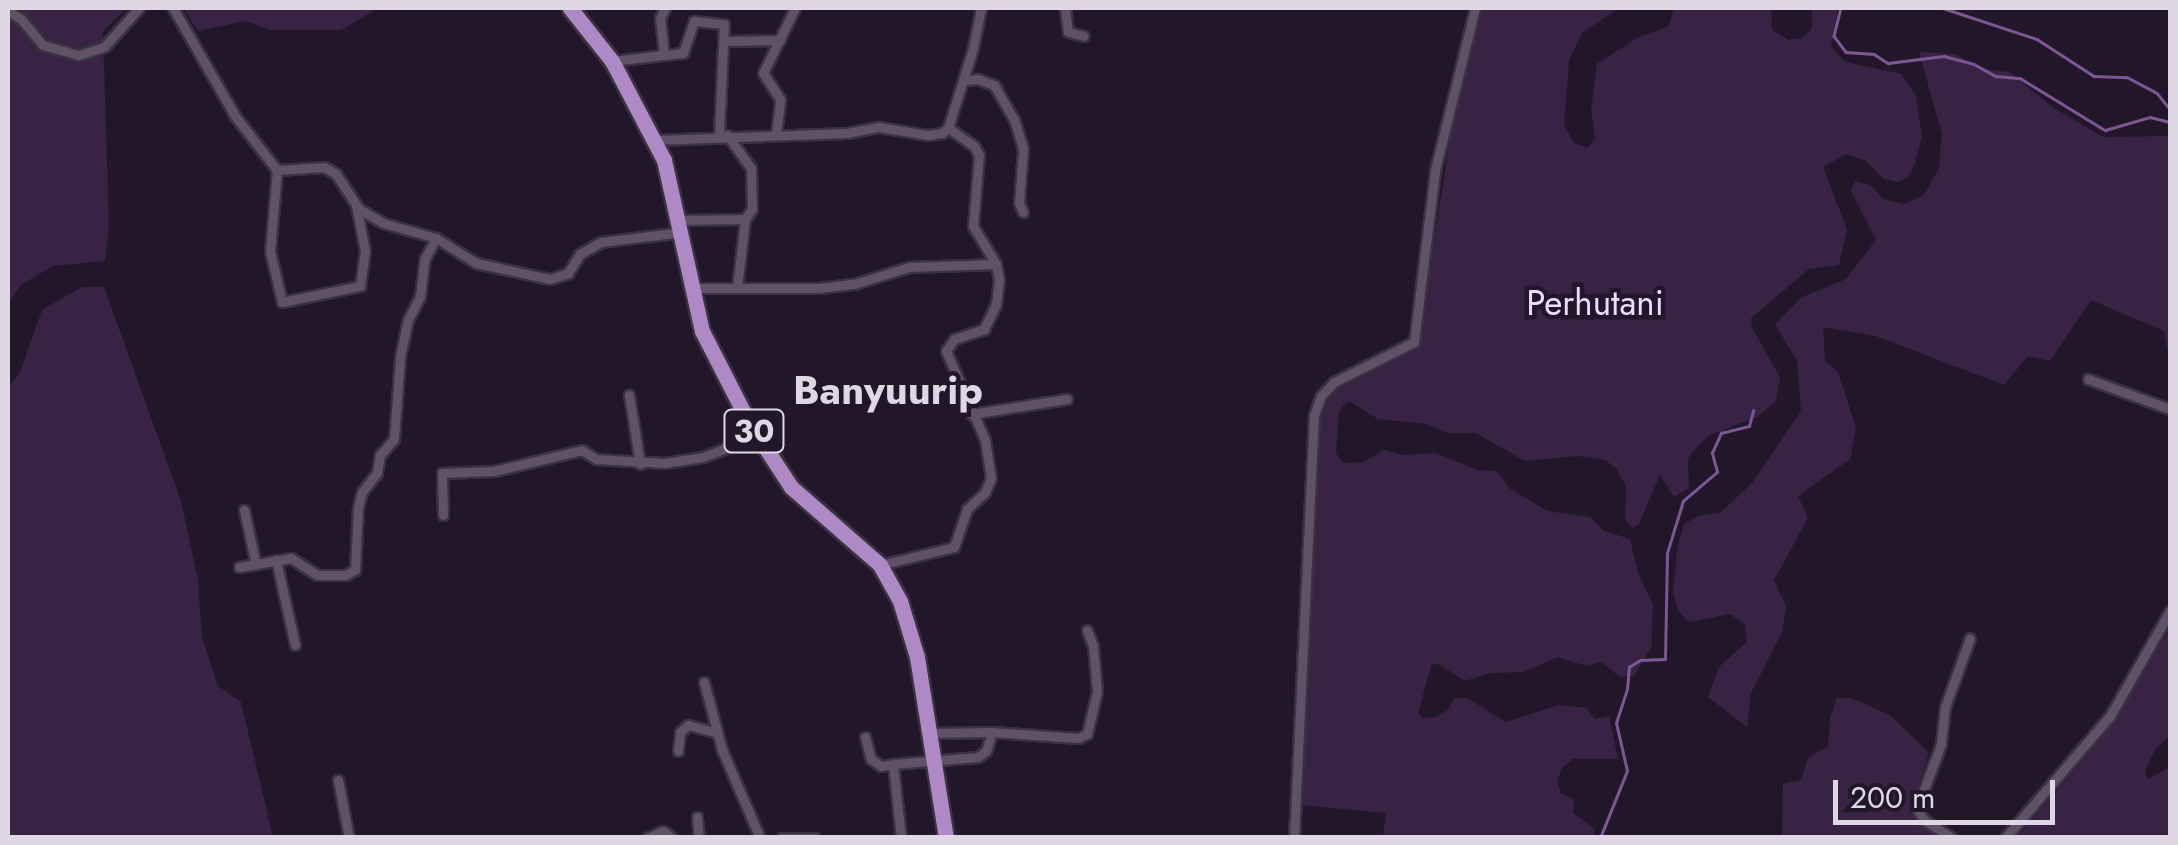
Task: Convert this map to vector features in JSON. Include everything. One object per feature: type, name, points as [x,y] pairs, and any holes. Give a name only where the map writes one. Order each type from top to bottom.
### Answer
[{"type":"highway","name":"30","points":[[570,8],[612,61],[655,140],[681,226],[708,347],[757,436],[791,487],[880,565],[900,601],[913,642],[946,838]]},
{"type":"street","points":[[8,11],[21,18],[43,46],[80,55],[104,47],[138,8]]},
{"type":"street","points":[[173,8],[235,116],[277,170],[270,251],[282,302],[360,286],[364,251],[355,204],[336,174],[324,167],[277,170]]},
{"type":"street","points":[[664,55],[660,18],[665,8]]},
{"type":"street","points":[[776,134],[780,99],[763,73],[795,8]]},
{"type":"street","points":[[948,128],[981,8]]},
{"type":"street","points":[[1065,8],[1068,32],[1084,36]]},
{"type":"street","points":[[1294,838],[1314,416],[1320,396],[1334,382],[1414,342],[1435,170],[1475,8]]},
{"type":"street","points":[[612,61],[683,53],[689,27],[698,20],[724,24],[723,135],[751,168],[752,209],[746,219],[738,288]]},
{"type":"street","points":[[724,41],[780,40]]},
{"type":"street","points":[[963,80],[985,80],[1001,92],[1030,164],[1019,203],[1023,212]]},
{"type":"street","points":[[655,140],[847,133],[879,127],[928,135],[948,128]]},
{"type":"street","points":[[880,565],[954,547],[967,509],[985,492],[990,478],[988,451],[946,351],[954,339],[976,333],[989,322],[999,290],[996,264],[973,226],[978,155],[974,146],[948,128]]},
{"type":"street","points":[[355,204],[383,222],[436,238],[476,263],[550,279],[568,273],[580,254],[601,242],[681,226],[746,219]]},
{"type":"street","points":[[239,568],[291,558],[318,576],[345,576],[355,570],[358,507],[362,492],[377,473],[380,455],[394,439],[400,357],[408,320],[420,296],[425,258],[436,238]]},
{"type":"street","points":[[692,288],[819,288],[854,284],[910,267],[996,264]]},
{"type":"street","points":[[2088,379],[2170,408]]},
{"type":"street","points":[[630,395],[640,464]]},
{"type":"street","points":[[971,414],[1067,399]]},
{"type":"street","points":[[443,515],[442,472],[494,472],[582,450],[596,460],[640,464],[695,459],[757,436]]},
{"type":"street","points":[[244,510],[256,565]]},
{"type":"street","points":[[276,560],[294,645]]},
{"type":"street","points":[[2006,838],[2110,716],[2170,611]]},
{"type":"street","points":[[929,732],[1078,738],[1087,734],[1097,691],[1093,646],[1087,630]]},
{"type":"street","points":[[1952,838],[1922,818],[1917,808],[1942,744],[1945,707],[1970,638]]},
{"type":"street","points":[[704,682],[717,733],[760,838]]},
{"type":"street","points":[[678,751],[680,732],[688,725],[717,733]]},
{"type":"street","points":[[866,737],[871,759],[881,766],[978,757],[986,750],[992,732]]},
{"type":"street","points":[[893,764],[902,838]]},
{"type":"street","points":[[338,780],[349,838]]},
{"type":"street","points":[[696,816],[699,838]]},
{"type":"street","points":[[647,838],[663,831],[672,838]]},
{"type":"street","points":[[782,838],[814,838]]},
{"type":"green space","points":[[8,8],[127,8],[103,31],[109,229],[105,261],[53,266],[21,285],[8,303]]},
{"type":"green space","points":[[183,8],[378,8],[341,30],[270,30],[245,21],[198,31]]},
{"type":"green space","name":"Perhutani","points":[[1481,8],[1619,8],[1582,33],[1569,60],[1564,125],[1574,143],[1587,148],[1595,139],[1591,110],[1597,64],[1637,38],[1669,26],[1674,8],[1771,8],[1772,30],[1788,40],[1802,38],[1812,29],[1812,8],[1838,8],[1831,47],[1845,62],[1901,74],[1916,96],[1922,136],[1915,164],[1908,177],[1898,182],[1884,179],[1866,161],[1846,154],[1823,167],[1847,229],[1839,265],[1809,269],[1751,318],[1752,328],[1780,377],[1776,401],[1757,417],[1708,436],[1694,450],[1688,459],[1689,488],[1674,497],[1660,475],[1639,524],[1633,528],[1625,519],[1626,486],[1616,468],[1605,460],[1578,456],[1525,461],[1476,433],[1447,433],[1427,424],[1378,419],[1349,401],[1339,410],[1336,453],[1343,463],[1364,462],[1384,450],[1403,455],[1436,453],[1477,470],[1497,471],[1509,488],[1547,511],[1590,517],[1604,531],[1630,539],[1638,573],[1653,604],[1651,648],[1634,676],[1620,677],[1601,662],[1587,666],[1557,657],[1524,672],[1490,673],[1465,681],[1437,663],[1431,666],[1418,713],[1423,718],[1436,717],[1448,710],[1454,698],[1467,698],[1506,722],[1559,705],[1587,708],[1595,719],[1609,716],[1618,759],[1573,759],[1562,768],[1557,781],[1561,794],[1574,799],[1573,813],[1595,829],[1593,837],[1383,837],[1386,813],[1301,805],[1319,417],[1333,391],[1418,347],[1452,125]]},
{"type":"green space","points":[[1919,52],[1954,54],[1986,69],[2009,72],[2054,108],[2103,137],[2170,136],[2170,362],[2164,331],[2091,300],[2050,361],[2028,356],[2004,385],[1876,336],[1823,327],[1825,361],[1838,372],[1856,428],[1850,459],[1798,496],[1808,518],[1774,580],[1786,606],[1782,632],[1751,693],[1747,727],[1708,697],[1719,667],[1747,642],[1745,624],[1730,614],[1689,622],[1679,612],[1673,592],[1678,544],[1684,524],[1701,515],[1720,513],[1752,483],[1801,411],[1797,361],[1775,324],[1802,297],[1846,279],[1876,240],[1851,191],[1855,181],[1870,185],[1883,199],[1904,204],[1924,195],[1939,168],[1942,134]]},
{"type":"green space","points":[[82,287],[104,287],[181,501],[198,580],[202,637],[218,686],[241,702],[273,837],[8,837],[8,388],[20,372],[42,310]]},
{"type":"green space","points":[[2170,629],[2170,736],[2156,748],[2145,771],[2148,779],[2170,767],[2170,837],[2017,838],[2098,742]]},
{"type":"green space","points":[[1837,698],[1851,698],[1890,715],[1929,753],[1910,812],[1941,837],[1782,837],[1783,784],[1801,780],[1808,758],[1828,746],[1830,718]]},
{"type":"waterway","points":[[1841,8],[1834,36],[1846,52],[1874,54],[1888,63],[1944,56],[1974,64],[1996,76],[2020,78],[2105,130],[2150,117],[2170,122]]},
{"type":"waterway","points":[[1943,8],[2037,39],[2094,76],[2127,77],[2157,93],[2170,109]]},
{"type":"waterway","points":[[1600,838],[1627,771],[1616,723],[1627,689],[1629,667],[1640,660],[1665,659],[1667,553],[1683,501],[1717,472],[1712,453],[1721,433],[1749,426],[1753,411]]},
{"type":"district","name":"Banyuurip","points":[[888,390]]}]
